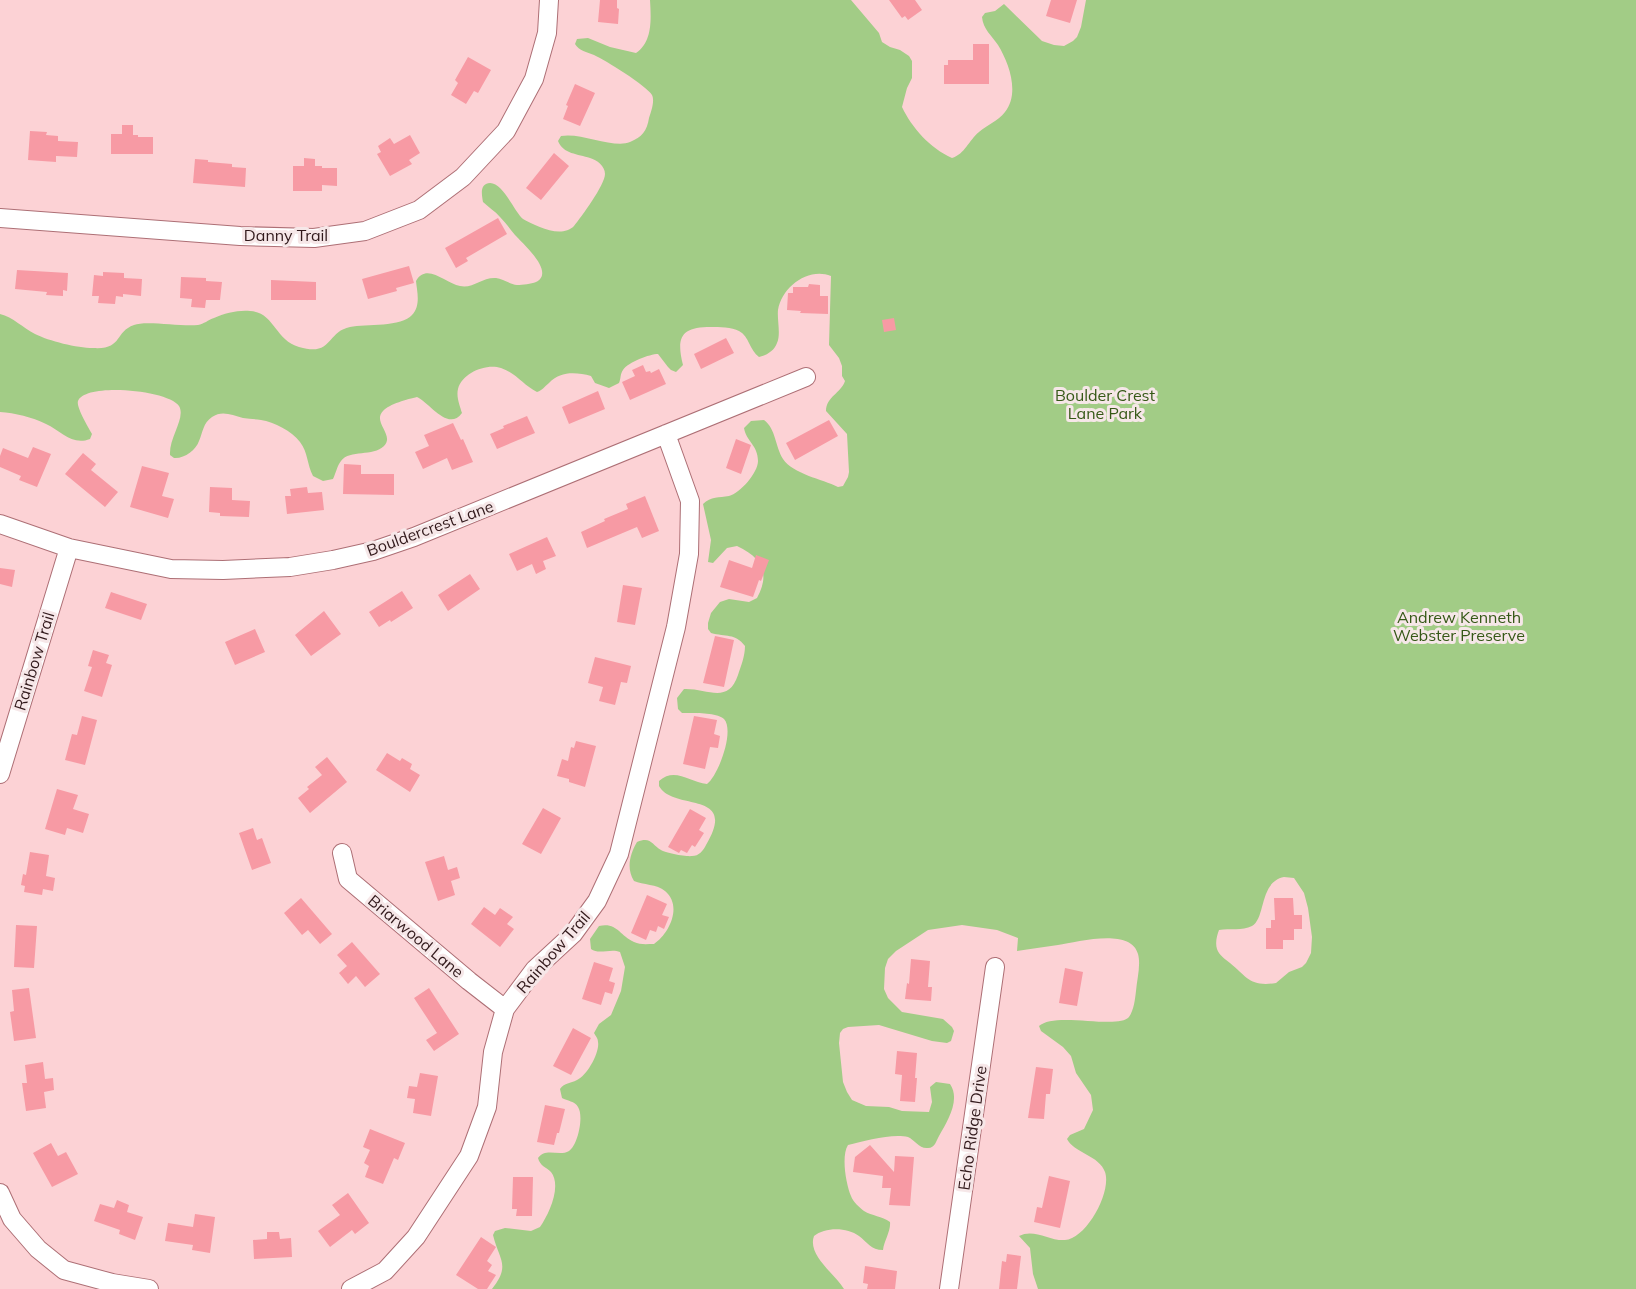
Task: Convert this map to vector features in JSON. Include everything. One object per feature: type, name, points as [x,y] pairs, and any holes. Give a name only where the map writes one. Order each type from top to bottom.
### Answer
[{"type":"street","name":"Danny Trail","points":[[0,218],[240,236],[314,238],[365,231],[419,210],[463,177],[506,131],[534,79],[547,33],[549,0]]},
{"type":"street","name":"Bouldercrest Lane","points":[[0,524],[69,548],[171,568],[223,570],[290,567],[333,560],[414,537],[806,377]]},
{"type":"street","name":"Rainbow Trail","points":[[351,1289],[385,1271],[416,1237],[469,1156],[487,1107],[493,1052],[505,1009],[535,969],[573,934],[597,902],[619,854],[676,627],[689,554],[690,501],[666,434]]},
{"type":"street","name":"Rainbow Trail","points":[[0,774],[69,548]]},
{"type":"street","name":"Briarwood Lane","points":[[342,853],[348,879],[505,1009]]},
{"type":"street","name":"Echo Ridge Drive","points":[[949,1289],[995,967]]},
{"type":"street","points":[[0,1193],[12,1219],[38,1249],[64,1270],[112,1283],[149,1289]]},
{"type":"green space","points":[[650,0],[851,0],[879,33],[882,42],[909,56],[912,61],[912,78],[902,107],[923,137],[936,149],[952,158],[964,150],[979,132],[1005,112],[1012,96],[1011,78],[1006,60],[986,29],[982,17],[985,13],[995,11],[1004,4],[1042,41],[1064,46],[1077,37],[1086,0],[1636,0],[1636,1289],[1038,1289],[1033,1274],[1030,1248],[1019,1236],[1030,1233],[1059,1240],[1073,1238],[1081,1232],[1096,1213],[1105,1191],[1106,1181],[1105,1172],[1098,1162],[1067,1139],[1070,1135],[1084,1129],[1093,1110],[1091,1095],[1076,1073],[1071,1056],[1041,1031],[1039,1026],[1058,1020],[1113,1022],[1123,1021],[1129,1017],[1135,997],[1139,958],[1133,946],[1115,938],[1090,939],[1017,951],[1018,938],[997,930],[962,925],[928,930],[896,951],[888,959],[885,968],[884,989],[888,998],[902,1012],[943,1019],[954,1031],[951,1041],[947,1043],[932,1041],[879,1025],[848,1027],[840,1033],[843,1082],[852,1100],[866,1106],[929,1112],[932,1102],[930,1087],[936,1082],[950,1084],[954,1097],[949,1118],[935,1144],[930,1148],[922,1147],[908,1137],[902,1136],[878,1138],[848,1145],[845,1170],[852,1198],[864,1211],[887,1220],[890,1225],[883,1250],[872,1247],[859,1236],[848,1231],[830,1230],[814,1236],[814,1250],[844,1289],[492,1289],[498,1281],[502,1268],[493,1235],[495,1231],[505,1228],[531,1231],[540,1227],[547,1215],[555,1192],[554,1178],[538,1158],[545,1153],[569,1151],[575,1143],[580,1123],[580,1111],[577,1105],[562,1098],[560,1089],[581,1078],[589,1069],[598,1046],[598,1039],[594,1033],[599,1024],[611,1015],[621,991],[625,967],[620,952],[594,951],[591,949],[590,939],[599,926],[605,925],[614,927],[639,944],[654,944],[660,939],[672,919],[673,904],[662,889],[634,881],[630,866],[631,856],[637,842],[645,840],[667,852],[694,856],[704,849],[714,827],[715,816],[709,809],[666,794],[659,786],[659,781],[676,775],[707,784],[716,772],[724,753],[728,733],[724,719],[710,714],[682,713],[678,709],[677,698],[684,689],[716,693],[729,690],[734,684],[743,661],[745,646],[734,637],[711,633],[708,623],[711,613],[720,602],[729,599],[749,602],[757,598],[763,581],[763,573],[758,561],[737,546],[727,548],[713,563],[708,562],[711,540],[703,504],[712,498],[729,496],[738,491],[755,471],[757,456],[744,428],[751,421],[764,420],[768,424],[783,459],[794,469],[838,487],[843,486],[848,477],[847,434],[826,411],[828,402],[845,381],[839,358],[829,345],[831,276],[814,274],[797,281],[790,287],[780,302],[778,310],[779,335],[776,346],[765,355],[759,357],[739,331],[729,328],[701,327],[683,336],[680,347],[683,365],[676,372],[668,367],[658,354],[650,355],[626,367],[619,383],[609,388],[595,383],[591,376],[568,373],[553,379],[537,392],[506,370],[495,367],[482,368],[469,374],[460,383],[458,401],[462,413],[457,418],[445,418],[417,397],[394,404],[380,415],[387,437],[384,446],[374,451],[345,457],[333,479],[323,481],[313,476],[303,446],[288,431],[266,421],[227,414],[216,415],[209,419],[195,448],[186,455],[174,458],[170,455],[170,448],[179,422],[181,411],[179,406],[172,400],[144,392],[110,390],[84,395],[78,404],[92,434],[90,439],[84,441],[67,437],[35,419],[0,412],[0,314],[48,339],[86,348],[103,348],[114,343],[123,332],[134,325],[155,323],[198,325],[227,313],[250,311],[264,316],[291,343],[299,347],[318,349],[342,330],[350,327],[400,322],[407,319],[417,307],[416,281],[426,273],[460,286],[469,286],[491,278],[517,285],[536,282],[541,277],[540,265],[502,219],[483,202],[483,187],[492,183],[497,186],[507,196],[519,215],[535,225],[556,231],[569,230],[574,226],[597,193],[605,171],[595,160],[563,149],[558,141],[561,136],[578,136],[623,144],[630,142],[641,136],[647,127],[653,100],[649,91],[616,67],[581,50],[575,44],[577,39],[588,38],[610,47],[636,53],[646,43],[648,36]],"holes":[[[1284,877],[1294,878],[1304,893],[1308,908],[1312,937],[1311,953],[1302,967],[1289,972],[1276,983],[1260,984],[1245,977],[1222,957],[1216,944],[1219,930],[1252,926],[1259,916],[1270,886],[1276,880]]]},
{"type":"building","points":[[600,0],[617,0],[618,24],[598,22]]},
{"type":"building","points":[[889,0],[915,0],[922,10],[908,20],[905,16],[902,18]]},
{"type":"building","points":[[1051,0],[1077,0],[1070,23],[1046,16]]},
{"type":"building","points":[[973,44],[989,44],[989,84],[944,84],[944,65],[948,65],[948,60],[973,60]]},
{"type":"building","points":[[468,57],[491,70],[478,93],[474,91],[466,104],[451,95],[458,83],[455,80]]},
{"type":"building","points":[[575,84],[595,93],[580,126],[563,119]]},
{"type":"building","points":[[122,125],[133,125],[133,135],[138,135],[138,137],[153,137],[153,154],[111,154],[111,134],[122,134]]},
{"type":"building","points":[[30,131],[47,132],[46,135],[58,136],[58,141],[78,142],[77,157],[56,156],[56,162],[28,160]]},
{"type":"building","points":[[410,135],[420,153],[409,160],[412,164],[390,176],[377,154],[381,152],[378,146],[390,138],[394,144]]},
{"type":"building","points":[[554,153],[569,166],[541,200],[526,188]]},
{"type":"building","points":[[304,158],[315,159],[315,166],[337,168],[337,186],[322,185],[322,191],[293,191],[293,166],[304,166]]},
{"type":"building","points":[[195,159],[246,168],[245,187],[193,183]]},
{"type":"building","points":[[498,218],[507,234],[466,258],[468,261],[456,268],[445,248]]},
{"type":"building","points":[[409,266],[414,283],[396,288],[397,291],[368,299],[362,279]]},
{"type":"building","points":[[17,270],[68,273],[67,291],[63,290],[63,296],[15,289]]},
{"type":"building","points":[[103,272],[124,273],[124,278],[142,279],[141,296],[123,294],[123,297],[116,296],[115,304],[98,303],[99,296],[92,296],[94,275],[103,276]]},
{"type":"building","points":[[181,277],[206,278],[206,281],[222,282],[220,300],[206,300],[205,308],[191,307],[192,299],[180,298]]},
{"type":"building","points":[[271,280],[316,282],[316,300],[271,300]]},
{"type":"building","points":[[809,284],[820,285],[820,296],[828,296],[828,314],[787,310],[788,293],[793,293],[793,287],[808,287]]},
{"type":"building","points":[[894,318],[896,330],[884,332],[882,320]]},
{"type":"building","points":[[726,338],[734,353],[701,369],[694,354]]},
{"type":"building","points":[[643,365],[646,372],[651,373],[659,369],[666,384],[630,400],[622,382],[635,376],[632,370]]},
{"type":"building","points":[[598,391],[605,409],[569,424],[562,407]]},
{"type":"building","points":[[527,416],[535,433],[497,449],[490,434]]},
{"type":"building","points":[[829,420],[838,436],[795,460],[786,443]]},
{"type":"building","points":[[453,423],[473,462],[452,470],[447,458],[423,469],[415,452],[429,446],[424,435]]},
{"type":"building","points":[[736,439],[751,445],[741,474],[726,468]]},
{"type":"building","points":[[33,447],[51,454],[37,487],[19,480],[21,476],[0,467],[3,448],[28,458]]},
{"type":"building","points":[[83,453],[96,464],[91,470],[118,492],[105,507],[65,474]]},
{"type":"building","points":[[344,464],[361,465],[361,474],[394,474],[394,495],[343,494]]},
{"type":"building","points":[[142,466],[169,473],[162,496],[174,499],[168,518],[130,507]]},
{"type":"building","points":[[210,487],[232,488],[232,500],[250,501],[249,517],[220,516],[220,513],[209,512]]},
{"type":"building","points":[[307,487],[308,493],[322,492],[324,510],[287,514],[285,496],[291,496],[290,489]]},
{"type":"building","points":[[645,496],[659,531],[642,538],[637,527],[587,548],[581,532],[628,509],[626,504]]},
{"type":"building","points":[[547,537],[556,556],[543,561],[546,569],[536,574],[532,564],[517,571],[509,554]]},
{"type":"building","points":[[756,555],[769,560],[753,597],[720,587],[729,560],[752,568]]},
{"type":"building","points":[[0,568],[15,570],[12,587],[0,584]]},
{"type":"building","points":[[470,574],[480,589],[448,611],[438,595]]},
{"type":"building","points":[[623,585],[642,588],[635,625],[617,622]]},
{"type":"building","points":[[402,591],[413,608],[379,627],[369,612]]},
{"type":"building","points":[[111,592],[147,604],[141,620],[105,608]]},
{"type":"building","points":[[324,611],[341,634],[311,656],[295,635]]},
{"type":"building","points":[[255,629],[265,652],[235,665],[225,642]]},
{"type":"building","points":[[715,636],[734,640],[724,687],[703,683]]},
{"type":"building","points":[[93,650],[109,655],[106,663],[112,665],[102,697],[84,691],[92,667],[88,666]]},
{"type":"building","points":[[595,657],[631,666],[627,683],[621,682],[615,705],[599,701],[603,687],[588,683]]},
{"type":"building","points":[[82,716],[97,720],[85,765],[65,760],[72,734],[77,735]]},
{"type":"building","points":[[694,716],[717,720],[714,734],[720,736],[718,748],[710,747],[705,769],[683,764]]},
{"type":"building","points":[[576,741],[596,746],[585,787],[557,776],[562,759],[568,761],[571,747],[574,748]]},
{"type":"building","points":[[387,753],[400,761],[402,758],[412,764],[410,769],[420,775],[410,792],[376,770]]},
{"type":"building","points":[[327,757],[347,782],[310,813],[298,798],[322,775],[315,767]]},
{"type":"building","points":[[57,789],[78,795],[73,809],[89,814],[83,833],[67,828],[65,835],[45,829]]},
{"type":"building","points":[[543,808],[561,818],[541,854],[522,844]]},
{"type":"building","points":[[690,809],[706,818],[699,830],[704,833],[695,847],[692,845],[687,853],[681,850],[679,853],[668,847]]},
{"type":"building","points":[[253,828],[257,840],[262,838],[271,863],[252,870],[239,833]]},
{"type":"building","points":[[30,852],[49,855],[46,876],[55,878],[53,891],[43,889],[42,895],[24,892],[25,886],[21,885],[23,874],[26,875]]},
{"type":"building","points":[[444,856],[448,870],[457,867],[460,878],[451,881],[455,895],[438,901],[425,862]]},
{"type":"building","points":[[647,895],[667,904],[662,915],[669,917],[664,929],[658,926],[656,932],[650,930],[646,940],[631,933]]},
{"type":"building","points":[[301,898],[332,934],[320,944],[308,930],[302,935],[284,913]]},
{"type":"building","points":[[1274,898],[1293,898],[1294,915],[1302,915],[1302,929],[1294,929],[1294,940],[1283,940],[1283,949],[1266,949],[1266,928],[1271,928],[1271,920],[1275,920]]},
{"type":"building","points":[[484,907],[495,915],[500,908],[513,917],[507,924],[514,929],[500,947],[471,924]]},
{"type":"building","points":[[16,925],[37,926],[34,968],[14,967]]},
{"type":"building","points":[[352,942],[380,974],[365,987],[356,976],[348,984],[339,973],[347,966],[337,955]]},
{"type":"building","points":[[911,959],[930,961],[928,987],[932,987],[931,1001],[905,999]]},
{"type":"building","points":[[594,962],[613,968],[609,981],[615,983],[612,994],[605,992],[601,1005],[582,999]]},
{"type":"building","points":[[1065,968],[1083,972],[1077,1006],[1059,1003]]},
{"type":"building","points":[[29,988],[36,1038],[14,1041],[10,1012],[14,1011],[12,990]]},
{"type":"building","points":[[429,988],[459,1034],[434,1051],[426,1040],[437,1033],[414,998]]},
{"type":"building","points":[[573,1028],[591,1038],[571,1075],[553,1066]]},
{"type":"building","points":[[897,1051],[917,1053],[915,1102],[900,1101],[902,1075],[895,1074]]},
{"type":"building","points":[[43,1062],[45,1079],[53,1078],[54,1090],[44,1092],[46,1108],[26,1111],[22,1083],[27,1083],[25,1065]]},
{"type":"building","points":[[1036,1067],[1053,1069],[1050,1094],[1046,1094],[1044,1119],[1028,1118]]},
{"type":"building","points":[[420,1073],[438,1076],[431,1116],[413,1113],[415,1099],[407,1098],[409,1086],[417,1087]]},
{"type":"building","points":[[545,1105],[565,1109],[554,1145],[537,1142]]},
{"type":"building","points":[[370,1129],[405,1143],[398,1160],[394,1158],[383,1184],[365,1177],[369,1166],[364,1163],[370,1150],[363,1147]]},
{"type":"building","points":[[51,1143],[58,1156],[66,1152],[78,1174],[52,1187],[33,1153]]},
{"type":"building","points":[[870,1145],[894,1172],[895,1156],[914,1157],[910,1206],[889,1205],[891,1188],[882,1188],[883,1176],[853,1172],[855,1157]]},
{"type":"building","points":[[1049,1176],[1070,1181],[1060,1228],[1034,1222],[1037,1207],[1042,1208]]},
{"type":"building","points":[[513,1177],[533,1177],[532,1216],[516,1216],[517,1209],[512,1209]]},
{"type":"building","points":[[348,1193],[369,1223],[355,1234],[352,1230],[330,1247],[318,1231],[340,1215],[332,1205]]},
{"type":"building","points":[[117,1200],[129,1205],[127,1212],[143,1217],[135,1240],[119,1234],[120,1230],[94,1221],[100,1204],[114,1208]]},
{"type":"building","points":[[195,1214],[215,1217],[210,1253],[192,1250],[193,1245],[165,1241],[168,1223],[193,1227]]},
{"type":"building","points":[[267,1232],[279,1232],[280,1239],[291,1238],[292,1257],[254,1259],[253,1240],[267,1239]]},
{"type":"building","points":[[481,1237],[496,1247],[487,1261],[492,1265],[488,1271],[496,1275],[487,1289],[478,1289],[456,1275]]},
{"type":"building","points":[[1007,1254],[1021,1256],[1017,1289],[999,1289],[1002,1261],[1006,1262]]},
{"type":"building","points":[[865,1266],[897,1271],[895,1289],[867,1289],[868,1284],[863,1283]]},
{"type":"park label","name":"Boulder Crest Lane Park","points":[[1105,404]]},
{"type":"park label","name":"Andrew Kenneth Webster Preserve","points":[[1459,626]]}]
